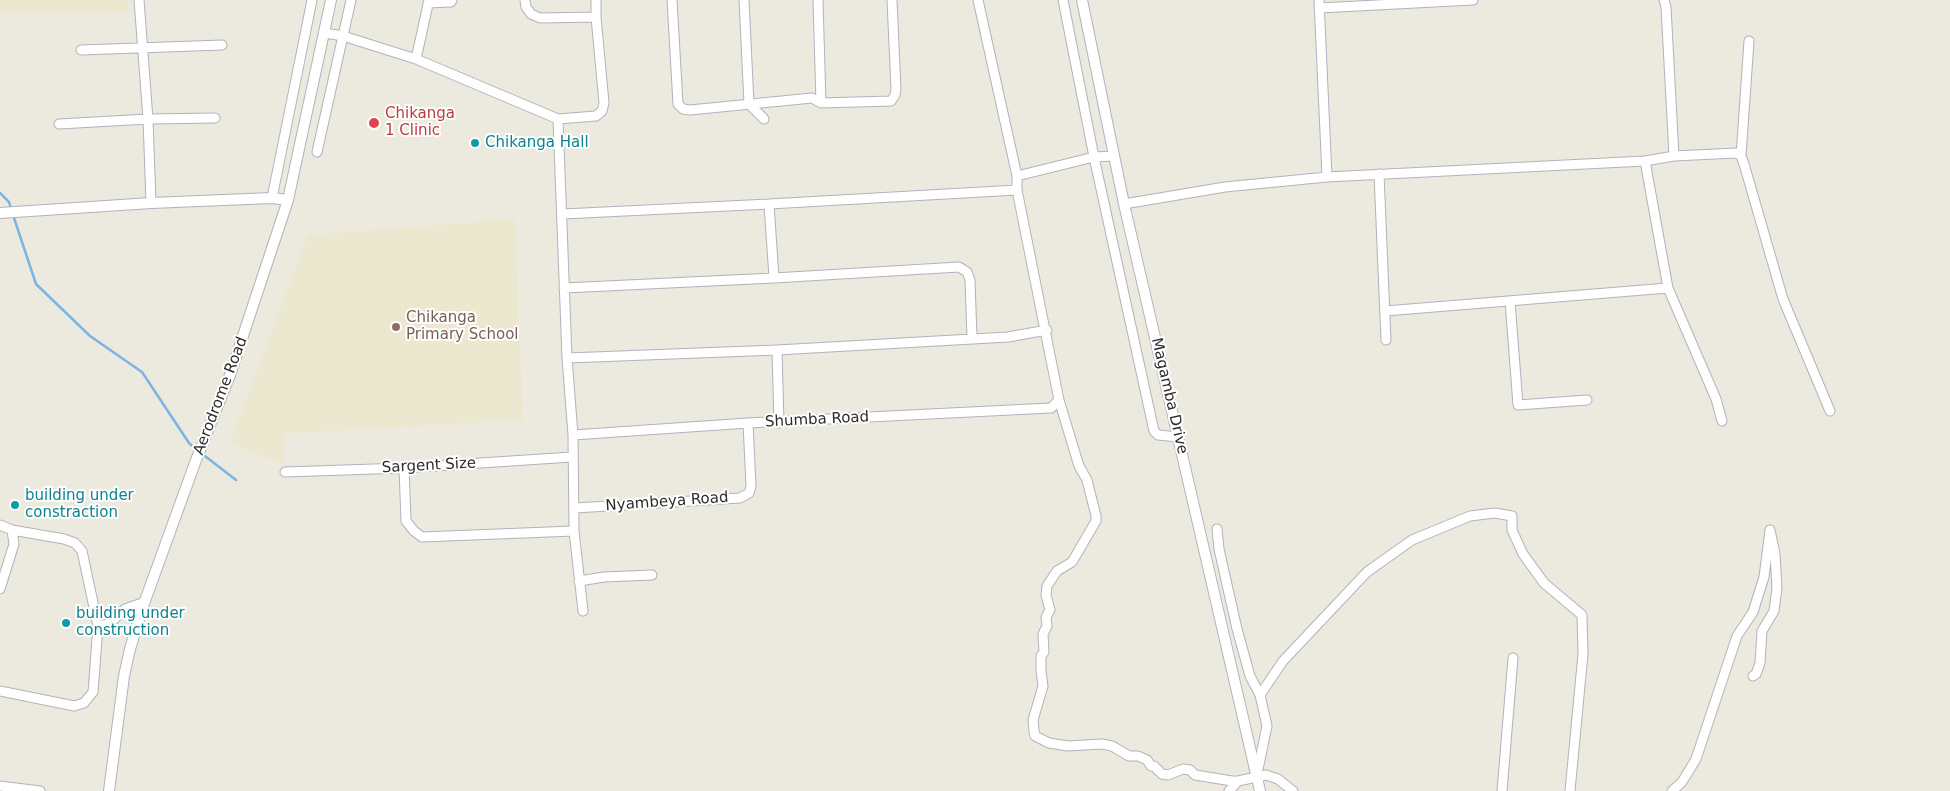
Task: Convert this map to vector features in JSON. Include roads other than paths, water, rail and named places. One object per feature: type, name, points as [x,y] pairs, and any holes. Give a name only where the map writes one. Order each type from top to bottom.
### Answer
[{"type":"street","points":[[140,0],[148,119],[151,204]]},
{"type":"street","points":[[272,198],[312,0]]},
{"type":"street","name":"Aerodrome Road","points":[[109,791],[124,676],[130,649],[196,460],[230,375],[288,200],[331,0]]},
{"type":"street","points":[[317,152],[351,0]]},
{"type":"street","points":[[416,59],[429,2],[452,2],[452,0]]},
{"type":"street","points":[[525,0],[526,7],[531,14],[540,18],[596,16]]},
{"type":"street","points":[[325,33],[344,36],[416,59],[558,119],[596,116],[602,111],[604,103],[596,0]]},
{"type":"street","points":[[672,0],[678,104],[680,107],[690,110],[812,98],[822,103],[891,101],[895,95],[892,0]]},
{"type":"street","points":[[744,0],[749,104],[764,119]]},
{"type":"street","points":[[818,0],[822,103]]},
{"type":"street","points":[[978,0],[1017,176],[1017,190],[1060,400],[1079,466],[1087,480],[1093,499],[1096,521],[1072,562],[1057,571],[1047,586],[1046,595],[1050,610],[1046,617],[1047,626],[1044,634],[1041,671],[1043,686],[1033,720],[1035,736],[1049,743],[1068,746],[1102,744],[1112,746],[1129,756],[1138,756],[1147,760],[1151,766],[1154,766],[1162,774],[1168,775],[1183,769],[1190,770],[1195,775],[1232,781],[1266,775],[1278,779],[1293,791]]},
{"type":"street","points":[[1063,0],[1094,157],[1154,431],[1158,435],[1178,437]]},
{"type":"street","name":"Magamba Drive","points":[[1082,0],[1124,204],[1260,791]]},
{"type":"street","points":[[1326,177],[1319,4],[1473,0]]},
{"type":"street","points":[[1664,0],[1674,156]]},
{"type":"street","points":[[1749,41],[1741,156],[1784,299],[1830,411]]},
{"type":"street","points":[[81,50],[222,45]]},
{"type":"street","points":[[59,124],[148,119],[216,118]]},
{"type":"street","points":[[558,119],[563,214],[566,358],[573,435],[574,531],[583,611]]},
{"type":"street","points":[[1124,204],[1225,187],[1326,177],[1645,161],[1674,156],[1736,153],[1741,156]]},
{"type":"street","points":[[1017,176],[1094,157],[1114,156]]},
{"type":"street","points":[[1645,161],[1668,288],[1716,399],[1722,421]]},
{"type":"street","points":[[1379,174],[1386,340]]},
{"type":"street","points":[[563,214],[1017,190]]},
{"type":"street","points":[[1,213],[272,198],[288,200]]},
{"type":"street","points":[[769,204],[774,278]]},
{"type":"street","points":[[564,288],[959,267],[967,272],[970,280],[972,338]]},
{"type":"street","points":[[1384,311],[1668,288]]},
{"type":"street","points":[[1510,301],[1518,405],[1587,400]]},
{"type":"street","points":[[566,358],[777,350],[1008,337],[1046,330]]},
{"type":"street","points":[[777,350],[779,423]]},
{"type":"street","name":"Shumba Road","points":[[573,435],[1051,408],[1060,400]]},
{"type":"street","name":"Nyambeya Road","points":[[575,508],[740,498],[749,493],[751,486],[748,424]]},
{"type":"street","name":"Sargent Size","points":[[285,472],[404,468],[572,457]]},
{"type":"street","points":[[404,468],[406,521],[422,537],[574,531]]},
{"type":"street","points":[[1260,694],[1283,661],[1367,572],[1412,540],[1470,516],[1495,513],[1512,516],[1512,530],[1522,554],[1544,582],[1582,615],[1582,654],[1570,791]]},
{"type":"street","points":[[0,525],[12,530],[64,539],[75,543],[82,551],[98,626],[93,692],[84,703],[74,706],[0,691]]},
{"type":"street","points":[[1217,529],[1240,640],[1250,676],[1260,694],[1267,726],[1257,776]]},
{"type":"street","points":[[0,589],[14,544],[12,530]]},
{"type":"street","points":[[1672,791],[1682,782],[1696,759],[1738,636],[1752,612],[1764,577],[1770,530],[1775,554],[1777,588],[1774,611],[1762,631],[1760,663],[1756,674],[1753,676]]},
{"type":"street","points":[[579,581],[604,577],[652,575]]},
{"type":"street","points":[[98,626],[109,624],[125,609],[145,602]]},
{"type":"street","points":[[1502,791],[1513,658]]},
{"type":"street","points":[[1230,791],[1238,781]]},
{"type":"street","points":[[1,788],[40,791]]},
{"type":"waterway","points":[[0,193],[9,202],[11,209]]},
{"type":"waterway","points":[[13,215],[36,284],[90,336],[142,372],[189,443],[197,450]]},
{"type":"waterway","points":[[201,453],[236,480]]},
{"type":"place","name":"Chikanga 1 Clinic","points":[[374,123]]},
{"type":"place","name":"Chikanga Hall","points":[[475,143]]},
{"type":"place","name":"Chikanga Primary School","points":[[396,327]]},
{"type":"place","name":"building under constraction","points":[[15,505]]},
{"type":"place","name":"building under construction","points":[[66,623]]}]
